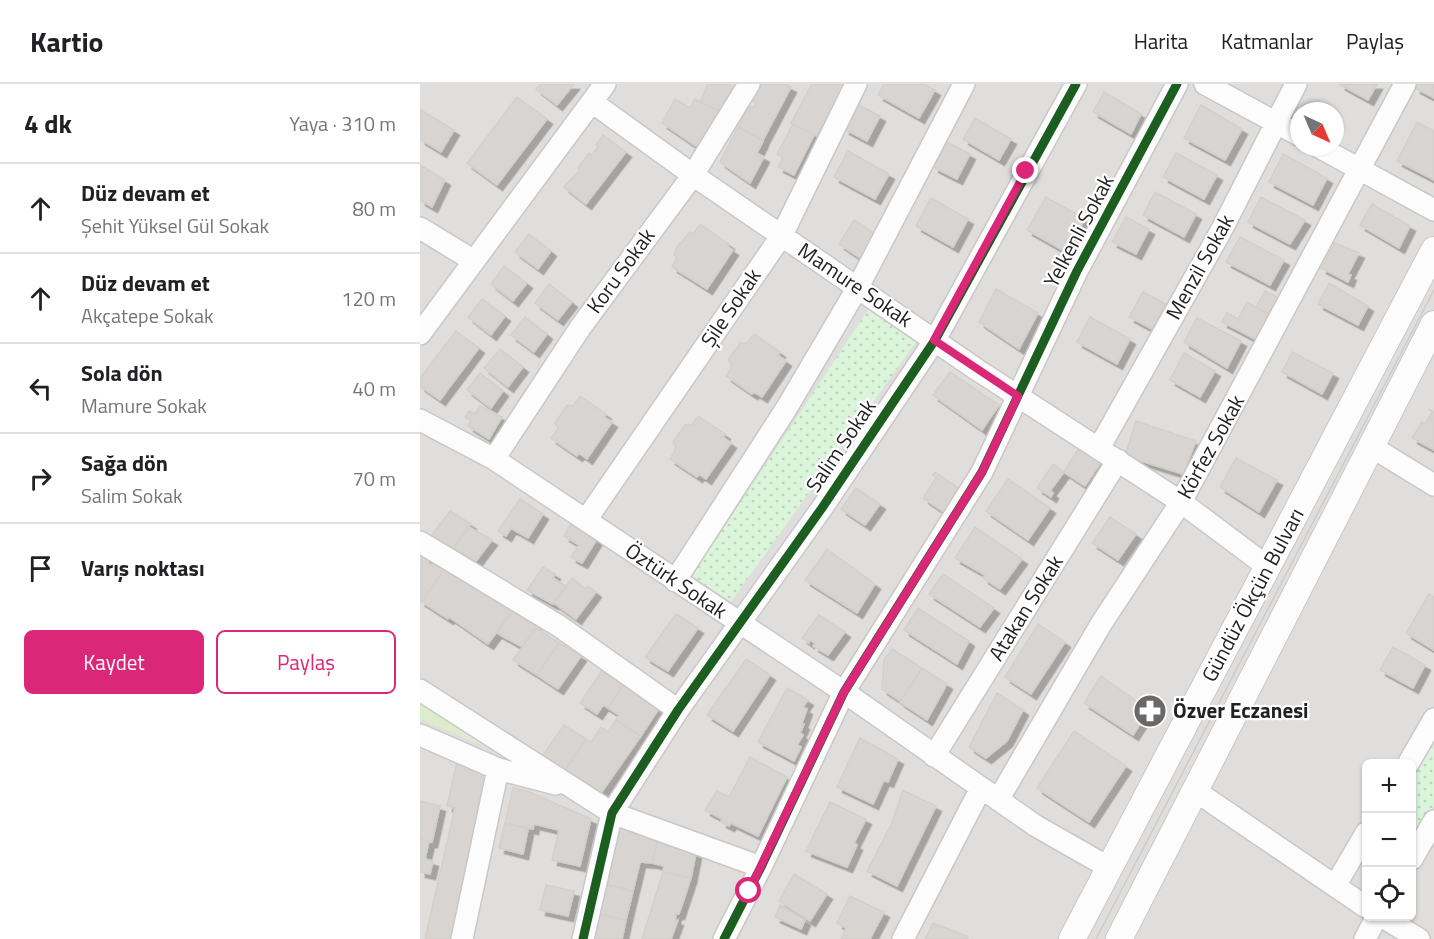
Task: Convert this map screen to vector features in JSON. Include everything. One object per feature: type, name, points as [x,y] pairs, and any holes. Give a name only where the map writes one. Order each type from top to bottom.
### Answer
[{"type":"street","points":[[420,334],[605,84]]},
{"type":"street","name":"Koru Sokak","points":[[494,459],[580,328],[693,175],[749,84]]},
{"type":"street","name":"Şile Sokak","points":[[586,520],[782,235],[856,84]]},
{"type":"street","name":"Salim Sokak","points":[[583,939],[612,813],[678,710],[741,623],[934,340],[1076,84]]},
{"type":"street","name":"Yelkenli Sokak","points":[[731,936],[844,692],[982,472],[1077,271],[1177,84]]},
{"type":"street","points":[[1205,84],[1290,130]]},
{"type":"street","name":"Menzil Sokak","points":[[1099,448],[1221,231],[1296,84]]},
{"type":"street","name":"Körfez Sokak","points":[[903,939],[989,794],[1181,502],[1405,84]]},
{"type":"street","points":[[675,581],[786,409],[858,287],[961,85]]},
{"type":"street","name":"Mamure Sokak","points":[[592,102],[693,175],[934,340],[1181,502],[1268,567]]},
{"type":"street","points":[[1335,156],[1434,210]]},
{"type":"street","points":[[420,228],[474,261]]},
{"type":"street","name":"Gündüz Ökçün Bulvarı","points":[[1072,939],[1434,250]]},
{"type":"street","name":"Gündüz Ökçün Bulvarı","points":[[1119,939],[1197,792],[1434,324]]},
{"type":"street","name":"Öztürk Sokak","points":[[420,420],[494,459],[844,692],[1036,826],[1108,867]]},
{"type":"street","points":[[1372,447],[1434,485]]},
{"type":"street","name":"Atakan Sokak","points":[[934,756],[1118,460]]},
{"type":"street","points":[[420,542],[559,626],[678,710]]},
{"type":"street","points":[[420,690],[612,813],[761,867]]},
{"type":"street","points":[[1411,759],[1434,719]]},
{"type":"street","points":[[420,735],[498,769],[574,789]]},
{"type":"street","points":[[462,939],[498,769]]},
{"type":"street","points":[[1197,792],[1362,904]]},
{"type":"street","points":[[1416,852],[1434,821]]},
{"type":"street","points":[[1335,886],[1362,840]]},
{"type":"street","points":[[1365,939],[1376,921]]},
{"type":"street","points":[[1388,921],[1419,939]]},
{"type":"shaded area","points":[[420,84],[1434,84],[1434,939],[420,939]]},
{"type":"green space","points":[[870,307],[918,339],[731,602],[692,576]]},
{"type":"green space","points":[[420,700],[487,740],[484,746],[420,719]]},
{"type":"green space","points":[[1434,734],[1434,806],[1416,836],[1416,813],[1416,765]]},
{"type":"building","points":[[541,84],[574,84],[557,105],[536,89]]},
{"type":"building","points":[[708,84],[728,84],[736,88],[723,113],[700,102]]},
{"type":"building","points":[[761,84],[785,84],[791,87],[763,140],[738,127],[749,106],[754,107],[756,103],[752,101]]},
{"type":"building","points":[[812,84],[845,84],[817,136],[791,123]]},
{"type":"building","points":[[884,84],[924,84],[935,90],[919,118],[878,95]]},
{"type":"building","points":[[1339,84],[1377,84],[1368,100]]},
{"type":"building","points":[[1417,84],[1434,84],[1434,98],[1415,88]]},
{"type":"building","points":[[1104,92],[1141,114],[1131,134],[1093,112]]},
{"type":"building","points":[[517,97],[547,119],[497,185],[467,163]]},
{"type":"building","points":[[675,99],[690,108],[695,99],[723,113],[703,151],[662,123]]},
{"type":"building","points":[[857,104],[880,116],[867,141],[844,129]]},
{"type":"building","points":[[1201,105],[1242,129],[1225,160],[1184,138]]},
{"type":"building","points":[[421,110],[454,130],[441,152],[420,139]]},
{"type":"building","points":[[975,118],[1011,139],[999,160],[963,139]]},
{"type":"building","points":[[1417,122],[1434,131],[1434,180],[1397,161]]},
{"type":"building","points":[[793,124],[814,135],[794,175],[778,167],[783,158],[777,154]]},
{"type":"building","points":[[738,127],[763,141],[757,153],[764,157],[750,183],[720,162]]},
{"type":"building","points":[[603,135],[626,152],[586,204],[564,187],[580,170],[578,168],[589,153],[591,155],[598,147],[596,145]]},
{"type":"building","points":[[947,142],[970,154],[957,179],[933,167]]},
{"type":"building","points":[[848,151],[889,174],[875,199],[834,177]]},
{"type":"building","points":[[1176,153],[1217,175],[1204,199],[1163,177]]},
{"type":"building","points":[[1283,154],[1327,178],[1313,205],[1269,182]]},
{"type":"building","points":[[420,165],[445,180],[432,207],[420,200]]},
{"type":"building","points":[[1155,192],[1196,214],[1184,237],[1143,215]]},
{"type":"building","points":[[1046,197],[1085,219],[1066,252],[1027,230]]},
{"type":"building","points":[[1261,197],[1305,220],[1290,244],[1248,222]]},
{"type":"building","points":[[931,198],[968,219],[953,247],[916,226]]},
{"type":"building","points":[[1372,204],[1410,226],[1399,248],[1360,225]]},
{"type":"building","points":[[1126,217],[1149,229],[1136,254],[1112,242]]},
{"type":"building","points":[[854,220],[874,233],[860,258],[839,244]]},
{"type":"building","points":[[700,224],[729,244],[727,246],[733,250],[707,289],[672,267],[677,257],[674,255],[677,247],[690,232],[693,234]]},
{"type":"building","points":[[529,234],[551,251],[538,269],[515,252]]},
{"type":"building","points":[[1240,237],[1284,260],[1270,285],[1226,262]]},
{"type":"building","points":[[1335,243],[1359,253],[1348,274],[1351,275],[1348,282],[1321,268]]},
{"type":"building","points":[[504,266],[527,283],[513,301],[491,284]]},
{"type":"building","points":[[1329,283],[1368,306],[1358,325],[1318,304]]},
{"type":"building","points":[[549,284],[572,302],[558,320],[535,303]]},
{"type":"building","points":[[996,289],[1038,313],[1019,349],[979,322]]},
{"type":"building","points":[[1265,291],[1279,298],[1270,315],[1256,307]]},
{"type":"building","points":[[1143,292],[1166,304],[1152,329],[1129,317]]},
{"type":"building","points":[[482,299],[505,316],[491,335],[468,317]]},
{"type":"building","points":[[1247,302],[1270,315],[1257,340],[1222,322],[1227,313],[1238,319]]},
{"type":"building","points":[[525,317],[547,334],[534,352],[511,335]]},
{"type":"building","points":[[1090,317],[1130,339],[1117,364],[1077,342]]},
{"type":"building","points":[[1197,318],[1241,341],[1227,368],[1184,342]]},
{"type":"building","points":[[456,331],[479,348],[440,400],[420,386],[420,378]]},
{"type":"building","points":[[754,334],[780,352],[778,355],[786,361],[762,397],[754,392],[752,394],[726,376],[732,366],[728,360],[740,343],[747,343]]},
{"type":"building","points":[[500,349],[523,367],[508,387],[484,368]]},
{"type":"building","points":[[1292,352],[1333,373],[1322,394],[1282,372]]},
{"type":"building","points":[[1184,353],[1215,371],[1200,397],[1170,380]]},
{"type":"building","points":[[950,372],[999,405],[982,430],[933,395]]},
{"type":"building","points":[[480,373],[503,391],[491,408],[467,390]]},
{"type":"building","points":[[580,396],[606,414],[604,417],[612,422],[587,459],[579,453],[577,456],[551,438],[558,429],[555,423],[567,405],[573,406]]},
{"type":"building","points":[[480,406],[502,417],[489,439],[468,426],[471,420],[465,417],[469,411],[475,414]]},
{"type":"building","points":[[1429,409],[1434,412],[1434,450],[1412,438],[1422,422],[1425,424],[1432,412]]},
{"type":"building","points":[[698,416],[725,434],[723,437],[731,443],[706,479],[699,474],[697,477],[670,459],[676,448],[673,442],[685,425],[692,425]]},
{"type":"building","points":[[1136,421],[1196,441],[1183,474],[1125,456]]},
{"type":"building","points":[[1080,446],[1101,462],[1085,486],[1064,472]]},
{"type":"building","points":[[1236,458],[1277,480],[1259,512],[1220,487]]},
{"type":"building","points":[[1053,464],[1064,472],[1050,491],[1053,493],[1051,497],[1037,488]]},
{"type":"building","points":[[935,472],[960,489],[944,512],[923,498],[936,478],[933,475]]},
{"type":"building","points":[[1008,479],[1050,508],[1028,540],[986,511]]},
{"type":"building","points":[[856,488],[880,504],[865,525],[841,509]]},
{"type":"building","points":[[520,499],[543,514],[528,538],[511,528],[506,536],[498,531]]},
{"type":"building","points":[[450,511],[471,524],[453,549],[431,536]]},
{"type":"building","points":[[1110,517],[1136,534],[1118,560],[1092,543]]},
{"type":"building","points":[[571,524],[597,539],[582,563],[571,557],[579,545],[564,536]]},
{"type":"building","points":[[469,527],[492,540],[476,561],[453,548]]},
{"type":"building","points":[[975,527],[1022,559],[1000,589],[983,578],[985,575],[955,558]]},
{"type":"building","points":[[827,549],[875,584],[857,613],[805,580]]},
{"type":"building","points":[[422,555],[430,560],[428,563],[432,566],[433,562],[444,569],[422,602],[420,601]]},
{"type":"building","points":[[543,567],[555,574],[553,578],[566,586],[553,604],[527,590]]},
{"type":"building","points":[[444,569],[511,612],[488,644],[449,617],[448,619],[422,602]]},
{"type":"building","points":[[943,574],[994,608],[980,627],[929,594]]},
{"type":"building","points":[[572,578],[586,589],[588,586],[596,592],[576,619],[554,603]]},
{"type":"building","points":[[1429,594],[1434,597],[1434,650],[1406,633]]},
{"type":"building","points":[[918,608],[969,641],[957,664],[904,630]]},
{"type":"building","points":[[512,612],[537,626],[522,647],[497,633]]},
{"type":"building","points":[[676,614],[698,628],[668,671],[645,657]]},
{"type":"building","points":[[819,615],[845,632],[828,655],[813,646],[815,643],[810,640],[809,643],[802,638]]},
{"type":"building","points":[[1038,624],[1065,642],[1031,694],[1005,677]]},
{"type":"building","points":[[536,628],[559,643],[537,675],[513,660]]},
{"type":"building","points":[[559,643],[581,656],[558,689],[537,675]]},
{"type":"building","points":[[1393,647],[1425,665],[1413,688],[1380,670]]},
{"type":"building","points":[[892,649],[922,668],[900,701],[882,689],[884,660]]},
{"type":"building","points":[[746,659],[770,675],[733,731],[707,715]]},
{"type":"building","points":[[922,668],[947,684],[927,720],[900,702]]},
{"type":"building","points":[[602,670],[624,684],[608,708],[603,705],[597,714],[580,703]]},
{"type":"building","points":[[1101,676],[1149,710],[1133,735],[1084,703]]},
{"type":"building","points":[[624,684],[660,707],[641,736],[616,720],[619,715],[608,708]]},
{"type":"building","points":[[787,688],[808,700],[803,707],[807,709],[800,733],[803,735],[797,745],[801,747],[794,761],[758,742]]},
{"type":"building","points":[[997,693],[1023,710],[1007,741],[986,758],[969,747]]},
{"type":"building","points":[[616,720],[641,736],[601,793],[563,773],[586,739],[591,742],[601,727],[608,732]]},
{"type":"building","points":[[564,725],[586,739],[563,773],[541,758]]},
{"type":"building","points":[[1074,731],[1126,766],[1089,822],[1037,788]]},
{"type":"building","points":[[860,738],[898,759],[888,782],[884,780],[873,804],[837,787]]},
{"type":"building","points":[[750,757],[787,777],[758,836],[731,823],[729,826],[721,822],[722,819],[705,810],[717,791],[729,797]]},
{"type":"building","points":[[457,761],[492,776],[454,939],[425,939],[455,808],[447,806]]},
{"type":"building","points":[[513,788],[527,791],[591,819],[580,866],[552,860],[559,830],[534,824],[533,829],[505,823]]},
{"type":"building","points":[[903,790],[936,806],[897,886],[867,871],[892,823]]},
{"type":"building","points":[[420,801],[440,806],[432,842],[420,839]]},
{"type":"building","points":[[830,802],[866,819],[854,843],[857,845],[847,867],[806,851]]},
{"type":"building","points":[[505,823],[528,829],[523,854],[499,848]]},
{"type":"building","points":[[619,824],[658,838],[652,863],[640,862],[633,891],[605,884]]},
{"type":"building","points":[[658,838],[696,853],[691,878],[663,872],[664,866],[652,863]]},
{"type":"building","points":[[420,839],[429,841],[425,859],[433,861],[430,874],[420,872]]},
{"type":"building","points":[[663,872],[691,878],[679,914],[676,914],[675,921],[678,920],[671,939],[642,939]]},
{"type":"building","points":[[794,874],[827,894],[810,921],[779,901]]},
{"type":"building","points":[[605,884],[633,891],[626,920],[598,914]]},
{"type":"building","points":[[546,885],[574,891],[568,916],[540,910]]},
{"type":"building","points":[[850,896],[884,912],[870,939],[841,939],[846,928],[837,923]]},
{"type":"building","points":[[780,905],[805,920],[801,929],[775,917]]},
{"type":"building","points":[[598,914],[626,920],[622,939],[593,939]]},
{"type":"building","points":[[933,923],[967,936],[966,939],[925,939]]},
{"type":"tram line","points":[[1096,939],[1434,290]]},
{"type":"cycle path","points":[[583,939],[612,813],[678,710],[822,508],[935,340],[1076,84]]},
{"type":"cycle path","points":[[724,939],[761,867],[844,692],[982,472],[1077,271],[1177,84]]},
{"type":"place","name":"Özver Eczanesi","points":[[1150,711]]},
{"type":"route","points":[[749,891],[844,692],[982,472],[1018,396],[934,340],[1026,171]]}]
